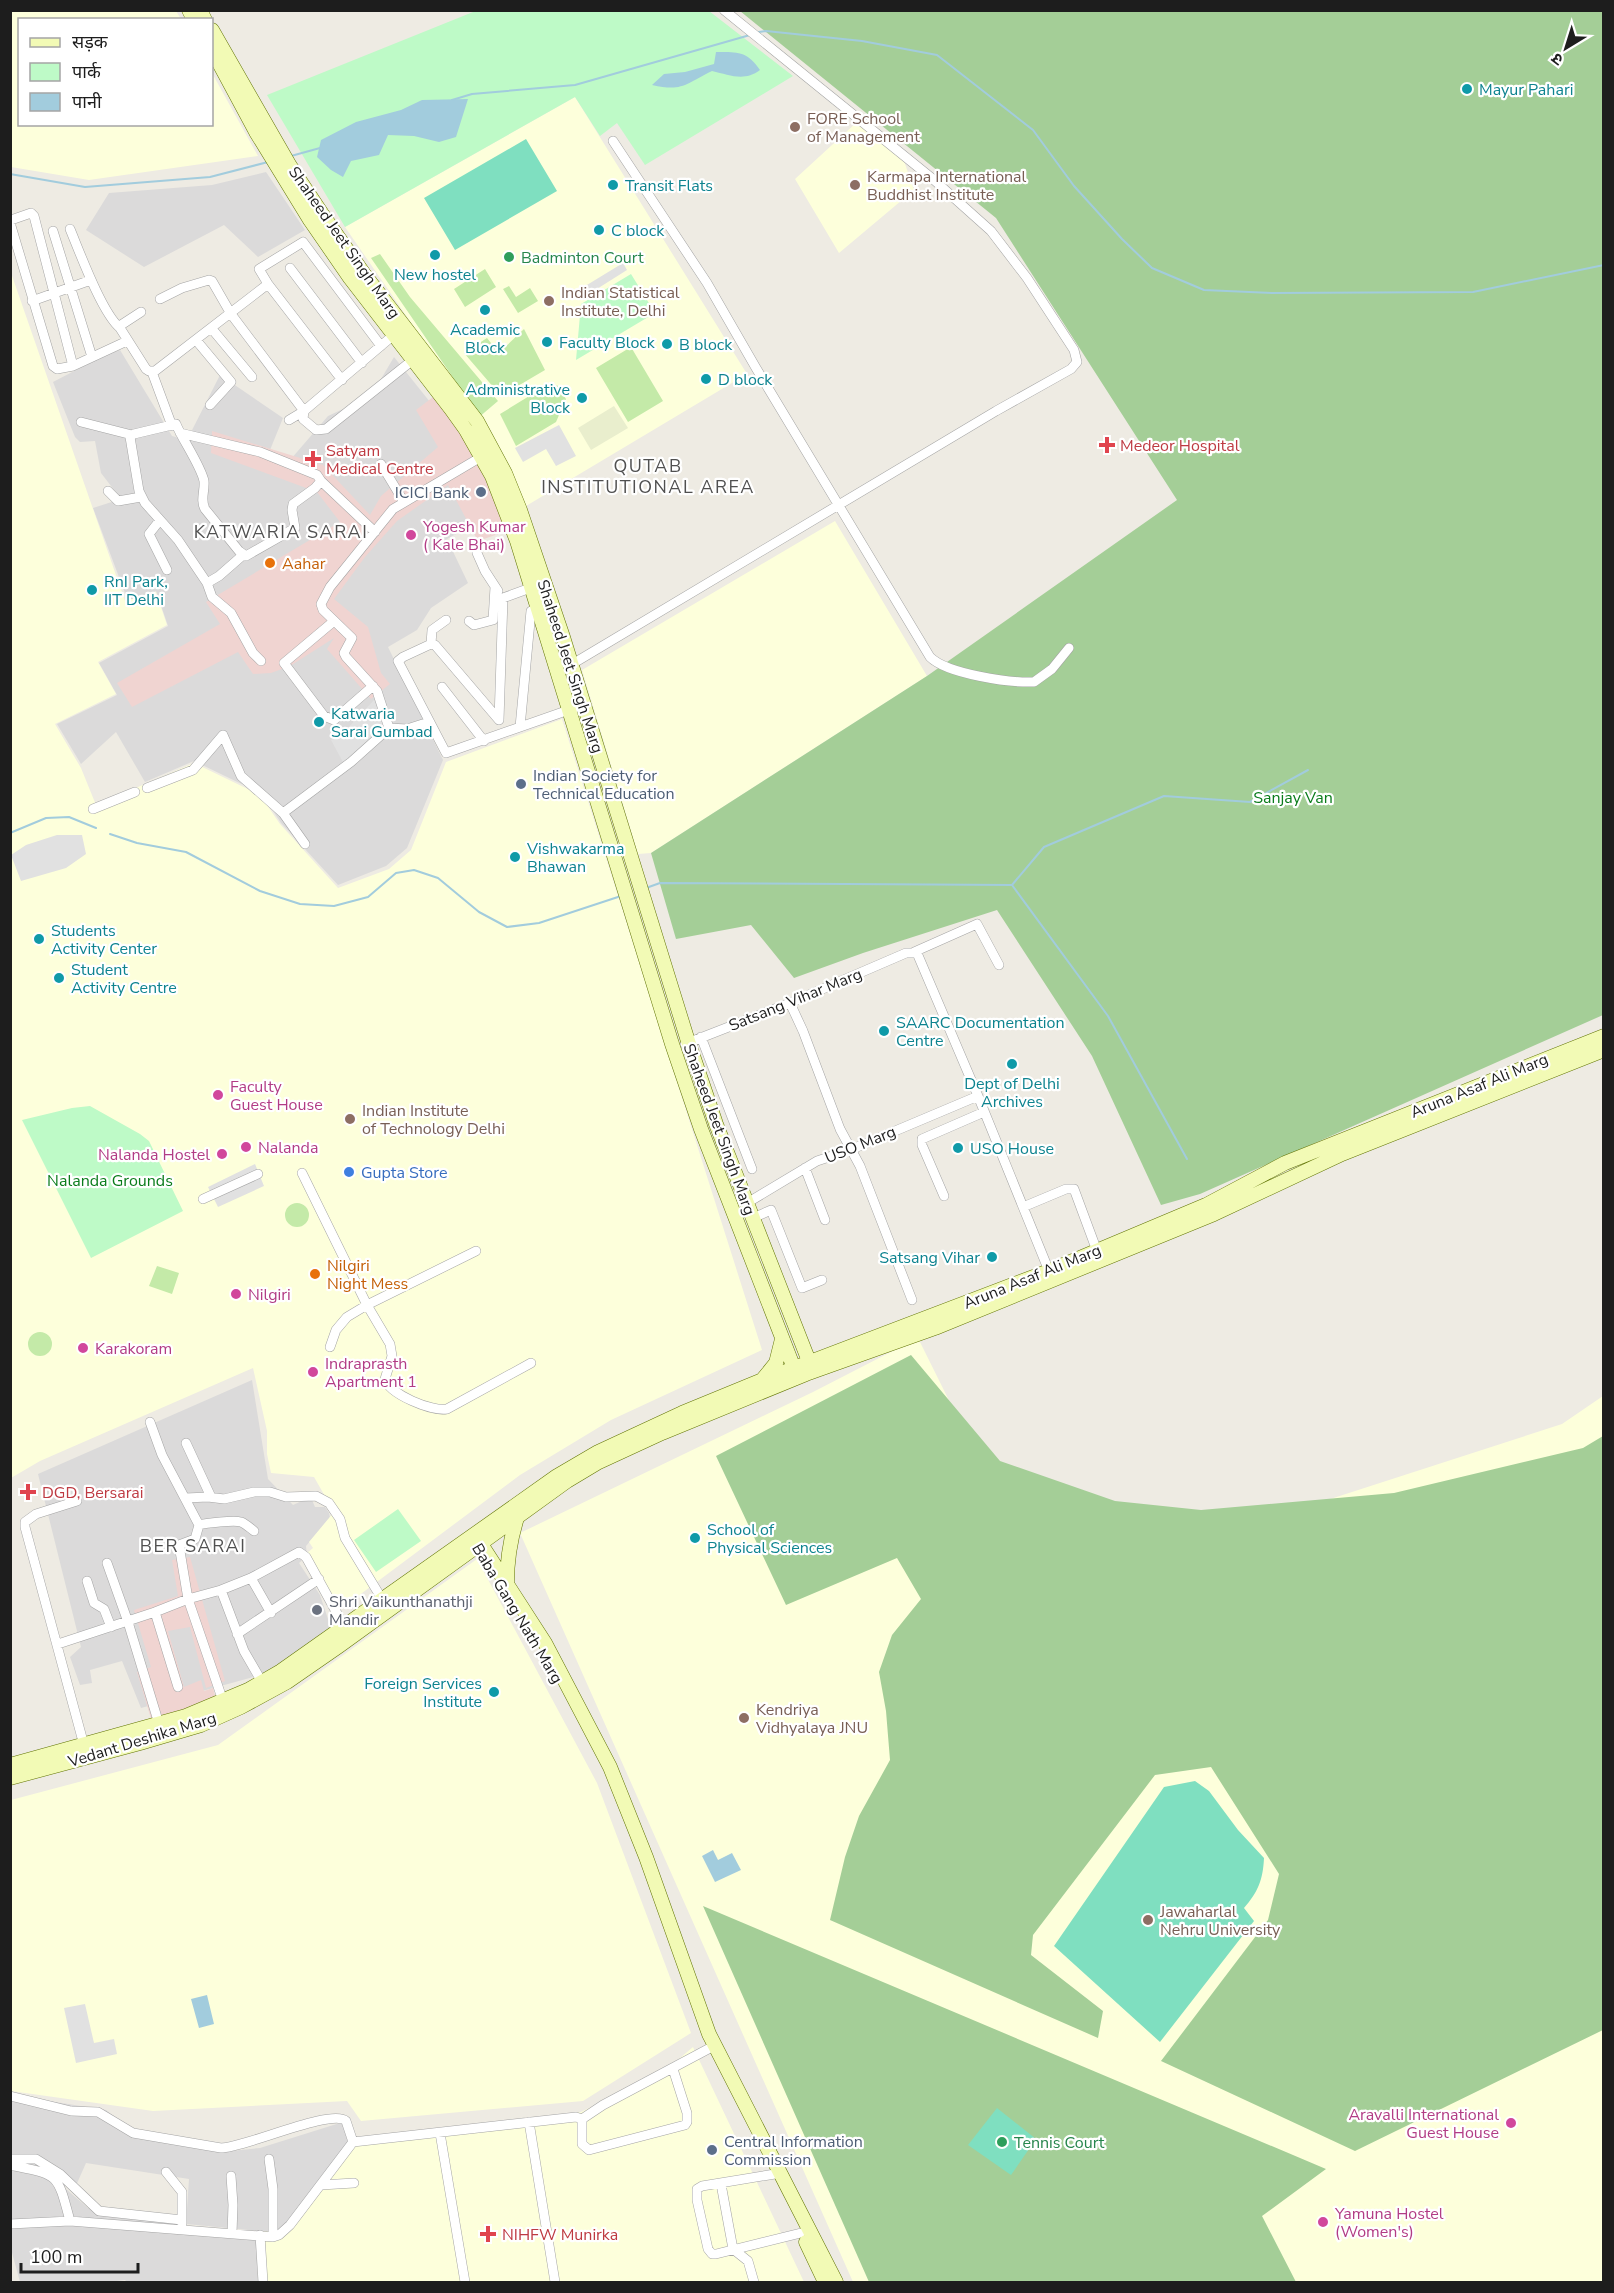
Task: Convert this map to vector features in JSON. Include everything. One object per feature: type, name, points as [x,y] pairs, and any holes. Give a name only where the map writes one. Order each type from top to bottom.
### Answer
[{"type":"main road","name":"Shaheed Jeet Singh Marg","points":[[213,32],[323,240],[350,278],[400,330],[477,421],[539,607],[563,665],[583,705],[695,1040],[716,1124],[812,1367]]},
{"type":"main road","name":"Shaheed Jeet Singh Marg","points":[[213,52],[280,159]]},
{"type":"main road","name":"Shaheed Jeet Singh Marg","points":[[400,330],[414,359],[466,430],[487,453],[520,510],[563,665],[569,710],[673,1048],[701,1129],[796,1373]]},
{"type":"main road","name":"Aruna Asaf Ali Marg","points":[[477,1543],[597,1463],[662,1433],[796,1373],[1214,1214],[1604,1036]]},
{"type":"main road","name":"Aruna Asaf Ali Marg","points":[[933,1322],[1206,1205],[1285,1163],[1510,1080],[1604,1050]]},
{"type":"main road","points":[[760,1381],[776,1363],[782,1339]]},
{"type":"main road","name":"Aruna Asaf Ali Marg","points":[[477,1543],[557,1476],[586,1458],[682,1413],[760,1381],[796,1373]]},
{"type":"main road","points":[[507,1583],[510,1539],[517,1518]]},
{"type":"main road","name":"Baba Gang Nath Marg","points":[[477,1543],[507,1583],[545,1643],[626,1814],[703,2019],[825,2283]]},
{"type":"main road","name":"Baba Gang Nath Marg","points":[[477,1543],[572,1700]]},
{"type":"main road","name":"Vedant Deshika Marg","points":[[10,1765],[140,1743],[201,1725],[241,1707],[287,1682],[386,1606],[477,1543]]},
{"type":"main road","name":"Vedant Deshika Marg","points":[[10,1778],[86,1751],[136,1729],[186,1716],[223,1701],[281,1671],[344,1626],[386,1606]]},
{"type":"main road","name":"Baba Gang Nath Marg","points":[[680,1962],[697,2021],[710,2049],[836,2283]]},
{"type":"street","points":[[563,665],[1071,369],[1078,359],[1028,278],[991,231],[934,180],[724,10]]},
{"type":"street","points":[[613,141],[707,283],[761,377],[934,662],[961,673],[1034,682],[1052,669],[1069,648]]},
{"type":"street","points":[[73,366],[34,216],[31,213],[15,217],[11,220],[11,226],[52,365],[57,369],[73,366],[127,340]]},
{"type":"street","points":[[70,229],[91,280],[115,322],[146,369],[152,372],[176,430],[204,482],[202,504],[243,555]]},
{"type":"street","points":[[53,231],[92,357]]},
{"type":"street","points":[[342,380],[259,269],[303,242],[381,346]]},
{"type":"street","points":[[290,268],[362,363]]},
{"type":"street","points":[[32,301],[91,280]]},
{"type":"street","points":[[160,299],[182,288],[209,280],[215,285],[231,314],[304,411],[303,419],[316,430],[326,429],[414,359]]},
{"type":"street","points":[[152,372],[212,329],[268,284]]},
{"type":"street","points":[[120,328],[141,312]]},
{"type":"street","points":[[212,329],[252,377]]},
{"type":"street","points":[[289,420],[304,411],[400,330]]},
{"type":"street","points":[[196,340],[231,382],[210,405]]},
{"type":"street","points":[[81,422],[132,435],[176,430],[260,452],[317,475],[375,532]]},
{"type":"street","points":[[132,435],[130,439],[141,496],[178,540],[207,583],[212,597],[231,613],[253,652],[261,661]]},
{"type":"street","points":[[389,728],[377,691],[344,653],[352,638],[323,610],[322,599],[393,509],[487,453]]},
{"type":"street","points":[[381,464],[404,502]]},
{"type":"street","points":[[207,583],[219,576],[243,555],[251,555],[293,530],[296,523],[292,510],[293,504],[321,481]]},
{"type":"street","points":[[108,491],[118,501],[141,496]]},
{"type":"street","points":[[160,520],[149,534],[167,570]]},
{"type":"street","points":[[477,553],[485,571],[503,598],[499,735]]},
{"type":"street","points":[[469,621],[474,625],[493,620],[495,587]]},
{"type":"street","points":[[503,598],[533,587]]},
{"type":"street","points":[[520,727],[531,611],[539,607]]},
{"type":"street","points":[[431,644],[432,630],[446,620]]},
{"type":"street","points":[[333,621],[284,663],[324,716],[334,720],[373,686]]},
{"type":"street","points":[[431,644],[441,650],[499,720]]},
{"type":"street","points":[[431,644],[398,661],[446,753],[583,705]]},
{"type":"street","points":[[442,687],[484,741]]},
{"type":"street","points":[[282,813],[351,762],[389,728],[407,729],[429,722]]},
{"type":"street","points":[[147,788],[193,770],[223,735],[241,776],[282,813],[305,844]]},
{"type":"street","points":[[93,809],[135,792]]},
{"type":"street","name":"Satsang Vihar Marg","points":[[673,1048],[790,1003],[906,953],[915,953],[977,924],[999,965]]},
{"type":"street","points":[[915,953],[978,1096],[1049,1271]]},
{"type":"street","points":[[790,1003],[850,1150],[860,1166],[912,1300]]},
{"type":"street","points":[[695,1040],[752,1169]]},
{"type":"street","name":"USO Marg","points":[[747,1203],[826,1157],[850,1150],[978,1096]]},
{"type":"street","points":[[944,1196],[922,1144],[922,1139],[984,1112]]},
{"type":"street","points":[[805,1168],[825,1220]]},
{"type":"street","points":[[302,1173],[367,1305],[392,1350],[392,1356],[385,1372],[386,1384],[398,1393],[429,1408],[441,1410],[447,1409],[531,1364]]},
{"type":"street","points":[[203,1199],[258,1174]]},
{"type":"street","points":[[1023,1207],[1066,1189],[1074,1189],[1097,1251]]},
{"type":"street","points":[[753,1218],[771,1210],[802,1288],[822,1280]]},
{"type":"street","points":[[330,1347],[340,1323],[367,1305],[476,1251]]},
{"type":"street","points":[[150,1422],[162,1455],[199,1525],[195,1539],[179,1545],[188,1599],[223,1701]]},
{"type":"street","points":[[186,1443],[211,1497]]},
{"type":"street","points":[[186,1498],[228,1499],[254,1492],[270,1492],[286,1497],[316,1496],[329,1503],[339,1519],[345,1538],[386,1606]]},
{"type":"street","points":[[77,1501],[36,1514],[26,1522],[25,1527],[86,1751]]},
{"type":"street","points":[[199,1525],[237,1522],[254,1531]]},
{"type":"street","points":[[58,1644],[128,1622],[188,1599],[221,1590],[250,1578],[299,1552],[306,1557],[344,1626]]},
{"type":"street","points":[[106,1563],[128,1622],[159,1724]]},
{"type":"street","points":[[250,1578],[271,1613]]},
{"type":"street","points":[[237,1634],[319,1579]]},
{"type":"street","points":[[87,1581],[94,1603],[104,1609],[111,1627]]},
{"type":"street","points":[[221,1590],[244,1651],[262,1682]]},
{"type":"street","points":[[155,1612],[178,1687]]},
{"type":"street","points":[[136,1729],[140,1743]]},
{"type":"street","points":[[582,2119],[603,2105],[710,2049]]},
{"type":"street","points":[[582,2119],[582,2144],[589,2150],[685,2125],[687,2113],[673,2069]]},
{"type":"street","points":[[10,2096],[71,2111],[98,2112],[133,2133],[221,2148],[234,2147],[337,2117],[346,2121],[354,2142]]},
{"type":"street","points":[[10,2158],[36,2159],[60,2174],[99,2211],[232,2233],[273,2236],[279,2235],[290,2225],[354,2142],[576,2117],[582,2119]]},
{"type":"street","points":[[529,2122],[555,2283]]},
{"type":"street","points":[[440,2133],[465,2283]]},
{"type":"street","points":[[270,2158],[273,2189],[273,2236]]},
{"type":"street","points":[[10,2165],[41,2170],[54,2178],[62,2188],[70,2221]]},
{"type":"street","points":[[166,2172],[182,2192],[182,2225]]},
{"type":"street","points":[[777,2175],[700,2187],[696,2192],[697,2200],[710,2252],[716,2254],[801,2233]]},
{"type":"street","points":[[231,2176],[232,2233]]},
{"type":"street","points":[[321,2185],[354,2183]]},
{"type":"street","points":[[721,2184],[733,2249],[748,2261],[754,2283]]},
{"type":"street","points":[[10,2224],[70,2221],[182,2225]]},
{"type":"street","points":[[260,2235],[263,2283]]},
{"type":"shaded area","points":[[10,11],[176,11],[180,18],[18,18],[18,126],[213,126],[213,75],[258,156],[89,180],[11,167]]},
{"type":"shaded area","name":"Indian Statistical Institute, Delhi","points":[[575,97],[747,374],[521,509],[458,391],[345,227]]},
{"type":"shaded area","name":"Karmapa International Buddhist Institute","points":[[857,122],[903,158],[914,190],[839,253],[795,179]]},
{"type":"shaded area","points":[[266,172],[305,230],[258,257],[224,225],[144,267],[86,230],[109,193],[212,185]]},
{"type":"shaded area","points":[[623,263],[627,270],[581,299],[582,288]]},
{"type":"shaded area","name":"Indian Institute of Technology Delhi","points":[[10,270],[125,601],[156,592],[167,625],[98,662],[116,694],[55,724],[81,768],[96,805],[194,763],[260,795],[280,824],[338,888],[389,869],[411,850],[446,762],[562,719],[762,1350],[611,1420],[520,1475],[338,1611],[301,1558],[313,1548],[309,1542],[334,1512],[314,1477],[271,1473],[267,1454],[267,1431],[253,1368],[40,1461],[11,1478]]},
{"type":"shaded area","name":"KATWARIA SARAI","points":[[120,350],[172,436],[187,440],[220,375],[283,418],[270,450],[291,459],[328,416],[371,396],[394,357],[434,407],[492,514],[447,539],[468,583],[431,608],[417,630],[388,647],[443,760],[407,848],[386,866],[338,885],[281,823],[262,794],[194,761],[145,782],[116,732],[81,764],[57,724],[117,695],[99,663],[168,626],[156,591],[128,601],[93,508],[121,499],[101,473],[95,441],[80,442],[75,437],[53,382],[105,355]]},
{"type":"shaded area","points":[[437,394],[481,463],[510,530],[478,541],[448,485],[397,521],[365,557],[334,599],[368,627],[381,673],[390,684],[371,699],[327,649],[334,638],[290,666],[271,673],[253,674],[238,652],[132,707],[117,683],[220,624],[206,602],[340,522],[317,492],[211,453],[212,431],[323,465],[370,515],[381,496],[438,447],[416,410]]},
{"type":"shaded area","points":[[614,406],[628,428],[591,450],[578,428]]},
{"type":"shaded area","points":[[559,425],[576,456],[556,466],[546,449],[523,462],[515,448]]},
{"type":"shaded area","points":[[835,521],[927,676],[651,853],[638,854],[582,670]]},
{"type":"shaded area","points":[[374,700],[386,727],[344,764],[331,740],[346,730]]},
{"type":"shaded area","points":[[57,835],[82,835],[86,854],[66,868],[21,881],[11,855],[26,845]]},
{"type":"shaded area","points":[[255,1164],[264,1186],[218,1207],[208,1187]]},
{"type":"shaded area","name":"Jawaharlal Nehru University","points":[[918,1338],[984,1471],[1151,1557],[1562,1424],[1603,1396],[1603,2282],[853,2282],[520,1533],[813,1392]]},
{"type":"shaded area","name":"BER SARAI","points":[[252,1380],[268,1479],[293,1505],[304,1500],[312,1500],[315,1507],[325,1507],[329,1513],[330,1518],[306,1546],[307,1556],[299,1563],[320,1595],[331,1628],[264,1674],[141,1708],[122,1661],[90,1670],[92,1683],[80,1685],[70,1657],[81,1647],[38,1474]]},
{"type":"shaded area","points":[[190,1557],[225,1681],[206,1688],[190,1627],[168,1631],[184,1687],[201,1680],[204,1691],[213,1688],[216,1699],[152,1722],[137,1672],[151,1667],[134,1610],[178,1596],[172,1560]]},
{"type":"shaded area","points":[[477,1559],[597,1783],[691,2033],[583,2101],[361,2121],[347,2101],[153,2111],[11,2091],[11,1800],[218,1745]]},
{"type":"shaded area","points":[[85,2004],[94,2043],[114,2039],[117,2054],[76,2063],[64,2008]]},
{"type":"shaded area","points":[[693,2047],[804,2282],[267,2282],[263,2231],[279,2233],[348,2144],[581,2112],[667,2069]]},
{"type":"shaded area","points":[[11,2095],[106,2110],[127,2127],[220,2152],[260,2148],[343,2122],[348,2144],[278,2233],[186,2224],[189,2179],[86,2163],[74,2190],[37,2164],[88,2208],[256,2239],[258,2282],[127,2282],[125,2280],[20,2282],[11,2249]]},
{"type":"green space","points":[[478,10],[709,11],[793,76],[645,165],[617,123],[600,136],[575,97],[345,227],[267,95]]},
{"type":"green space","name":"Sanjay Van","points":[[740,11],[1603,11],[1603,1015],[1200,1194],[1161,1205],[1092,1056],[997,910],[794,978],[751,925],[676,939],[651,853],[927,676],[1177,500],[996,218]]},
{"type":"green space","points":[[526,139],[557,191],[455,250],[424,198]]},
{"type":"green space","points":[[380,254],[410,297],[498,401],[478,418],[371,258]]},
{"type":"green space","points":[[485,269],[496,287],[465,307],[454,289]]},
{"type":"green space","points":[[631,274],[655,313],[576,360],[581,304]]},
{"type":"green space","points":[[509,286],[516,297],[530,288],[538,301],[518,313],[503,289]]},
{"type":"green space","points":[[524,329],[545,370],[501,396],[464,353],[487,338],[499,353]]},
{"type":"green space","points":[[631,347],[663,401],[628,422],[596,368]]},
{"type":"green space","points":[[549,384],[553,388],[557,385],[566,399],[556,422],[516,446],[500,414]]},
{"type":"green space","name":"Nalanda Grounds","points":[[90,1106],[149,1141],[183,1211],[91,1258],[22,1120]]},
{"type":"green space","points":[[292,1203],[302,1203],[309,1210],[309,1220],[302,1227],[292,1227],[285,1220],[285,1210]]},
{"type":"green space","points":[[157,1266],[179,1273],[172,1294],[149,1286]]},
{"type":"green space","points":[[35,1332],[45,1332],[52,1339],[52,1349],[45,1356],[35,1356],[28,1349],[28,1339]]},
{"type":"green space","points":[[911,1355],[1000,1461],[1115,1501],[1201,1510],[1394,1493],[1583,1448],[1603,1436],[1603,2030],[1355,2151],[1161,2061],[1268,1920],[1279,1874],[1211,1767],[1155,1775],[1033,1935],[1031,1955],[1103,2011],[1098,2038],[830,1920],[845,1857],[859,1816],[890,1760],[886,1711],[879,1672],[892,1635],[921,1599],[897,1558],[786,1605],[716,1456]]},
{"type":"green space","points":[[398,1509],[421,1541],[376,1572],[354,1540]]},
{"type":"green space","points":[[1195,1781],[1209,1791],[1238,1830],[1264,1858],[1263,1866],[1259,1885],[1244,1908],[1254,1921],[1160,2042],[1054,1946],[1164,1787]]},
{"type":"green space","points":[[703,1906],[1326,2169],[1262,2216],[1296,2282],[869,2282]]},
{"type":"green space","name":"Tennis Court","points":[[997,2108],[1036,2139],[1011,2175],[968,2145]]},
{"type":"water","points":[[716,52],[730,52],[746,56],[760,70],[743,77],[712,71],[684,86],[671,88],[652,85],[664,74],[685,72],[714,64]]},
{"type":"water","points":[[468,99],[456,137],[439,142],[414,136],[388,135],[379,155],[351,161],[343,177],[317,157],[321,140],[356,122],[401,110],[422,100]]},
{"type":"water","points":[[713,1850],[718,1860],[732,1853],[741,1870],[715,1882],[702,1856]]},
{"type":"water","points":[[207,1995],[214,2024],[199,2028],[191,1999]]},
{"type":"waterway","points":[[759,32],[862,41],[937,55],[1033,130],[1074,186],[1152,268],[1204,290],[1272,293],[1473,292],[1604,265]]},
{"type":"waterway","points":[[452,100],[472,94],[575,85],[750,35]]},
{"type":"waterway","points":[[291,156],[320,148]]},
{"type":"waterway","points":[[10,174],[85,187],[210,177],[268,162]]},
{"type":"waterway","points":[[1012,885],[1044,847],[1164,796],[1250,802],[1308,770]]},
{"type":"waterway","points":[[10,833],[46,818],[69,817],[96,828]]},
{"type":"waterway","points":[[110,834],[137,843],[186,852],[260,891],[300,904],[334,906],[368,897],[396,873],[414,870],[438,878],[479,912],[507,927],[539,923],[621,896]]},
{"type":"waterway","points":[[646,888],[660,883],[1012,885],[1108,1016],[1187,1159]]},
{"type":"place","name":"Mayur Pahari","points":[[1467,89]]},
{"type":"place","name":"FORE School of Management","points":[[795,127]]},
{"type":"place","name":"Transit Flats","points":[[613,185]]},
{"type":"place","name":"Karmapa International Buddhist Institute","points":[[855,185]]},
{"type":"place","name":"C block","points":[[599,230]]},
{"type":"place","name":"New hostel","points":[[435,255]]},
{"type":"place","name":"Badminton Court","points":[[509,257]]},
{"type":"place","name":"Indian Statistical Institute, Delhi","points":[[549,301]]},
{"type":"place","name":"Academic Block","points":[[485,310]]},
{"type":"place","name":"Faculty Block","points":[[547,342]]},
{"type":"place","name":"B block","points":[[667,344]]},
{"type":"place","name":"D block","points":[[706,379]]},
{"type":"place","name":"Administrative Block","points":[[582,398]]},
{"type":"place","name":"Medeor Hospital","points":[[1107,445]]},
{"type":"place","name":"Satyam Medical Centre","points":[[313,459]]},
{"type":"place","name":"ICICI Bank","points":[[481,492]]},
{"type":"place","name":"Yogesh Kumar ( Kale Bhai)","points":[[411,535]]},
{"type":"place","name":"Aahar","points":[[270,563]]},
{"type":"place","name":"RnI Park, IIT Delhi","points":[[92,590]]},
{"type":"place","name":"Katwaria Sarai Gumbad","points":[[319,722]]},
{"type":"place","name":"Indian Society for Technical Education","points":[[521,784]]},
{"type":"place","name":"Vishwakarma Bhawan","points":[[515,857]]},
{"type":"place","name":"Students Activity Center","points":[[39,939]]},
{"type":"place","name":"Student Activity Centre","points":[[59,978]]},
{"type":"place","name":"SAARC Documentation Centre","points":[[884,1031]]},
{"type":"place","name":"Dept of Delhi Archives","points":[[1012,1064]]},
{"type":"place","name":"Faculty Guest House","points":[[218,1095]]},
{"type":"place","name":"Indian Institute of Technology Delhi","points":[[350,1119]]},
{"type":"place","name":"Nalanda","points":[[246,1147]]},
{"type":"place","name":"USO House","points":[[958,1148]]},
{"type":"place","name":"Nalanda Hostel","points":[[222,1154]]},
{"type":"place","name":"Gupta Store","points":[[349,1172]]},
{"type":"place","name":"Satsang Vihar","points":[[992,1257]]},
{"type":"place","name":"Nilgiri Night Mess","points":[[315,1274]]},
{"type":"place","name":"Nilgiri","points":[[236,1294]]},
{"type":"place","name":"Karakoram","points":[[83,1348]]},
{"type":"place","name":"Indraprasth Apartment 1","points":[[313,1372]]},
{"type":"place","name":"DGD, Bersarai","points":[[28,1492]]},
{"type":"place","name":"School of Physical Sciences","points":[[695,1538]]},
{"type":"place","name":"Shri Vaikunthanathji Mandir","points":[[317,1610]]},
{"type":"place","name":"Foreign Services Institute","points":[[494,1692]]},
{"type":"place","name":"Kendriya Vidhyalaya JNU","points":[[744,1718]]},
{"type":"place","name":"Jawaharlal Nehru University","points":[[1148,1920]]},
{"type":"place","name":"Aravalli International Guest House","points":[[1511,2123]]},
{"type":"place","name":"Tennis Court","points":[[1002,2142]]},
{"type":"place","name":"Central Information Commission","points":[[712,2150]]},
{"type":"place","name":"Yamuna Hostel (Women's)","points":[[1323,2222]]},
{"type":"place","name":"NIHFW Munirka","points":[[488,2234]]},
{"type":"district","name":"QUTAB INSTITUTIONAL AREA","points":[[648,476]]},
{"type":"district","name":"KATWARIA SARAI","points":[[281,532]]},
{"type":"district","name":"BER SARAI","points":[[193,1546]]}]
